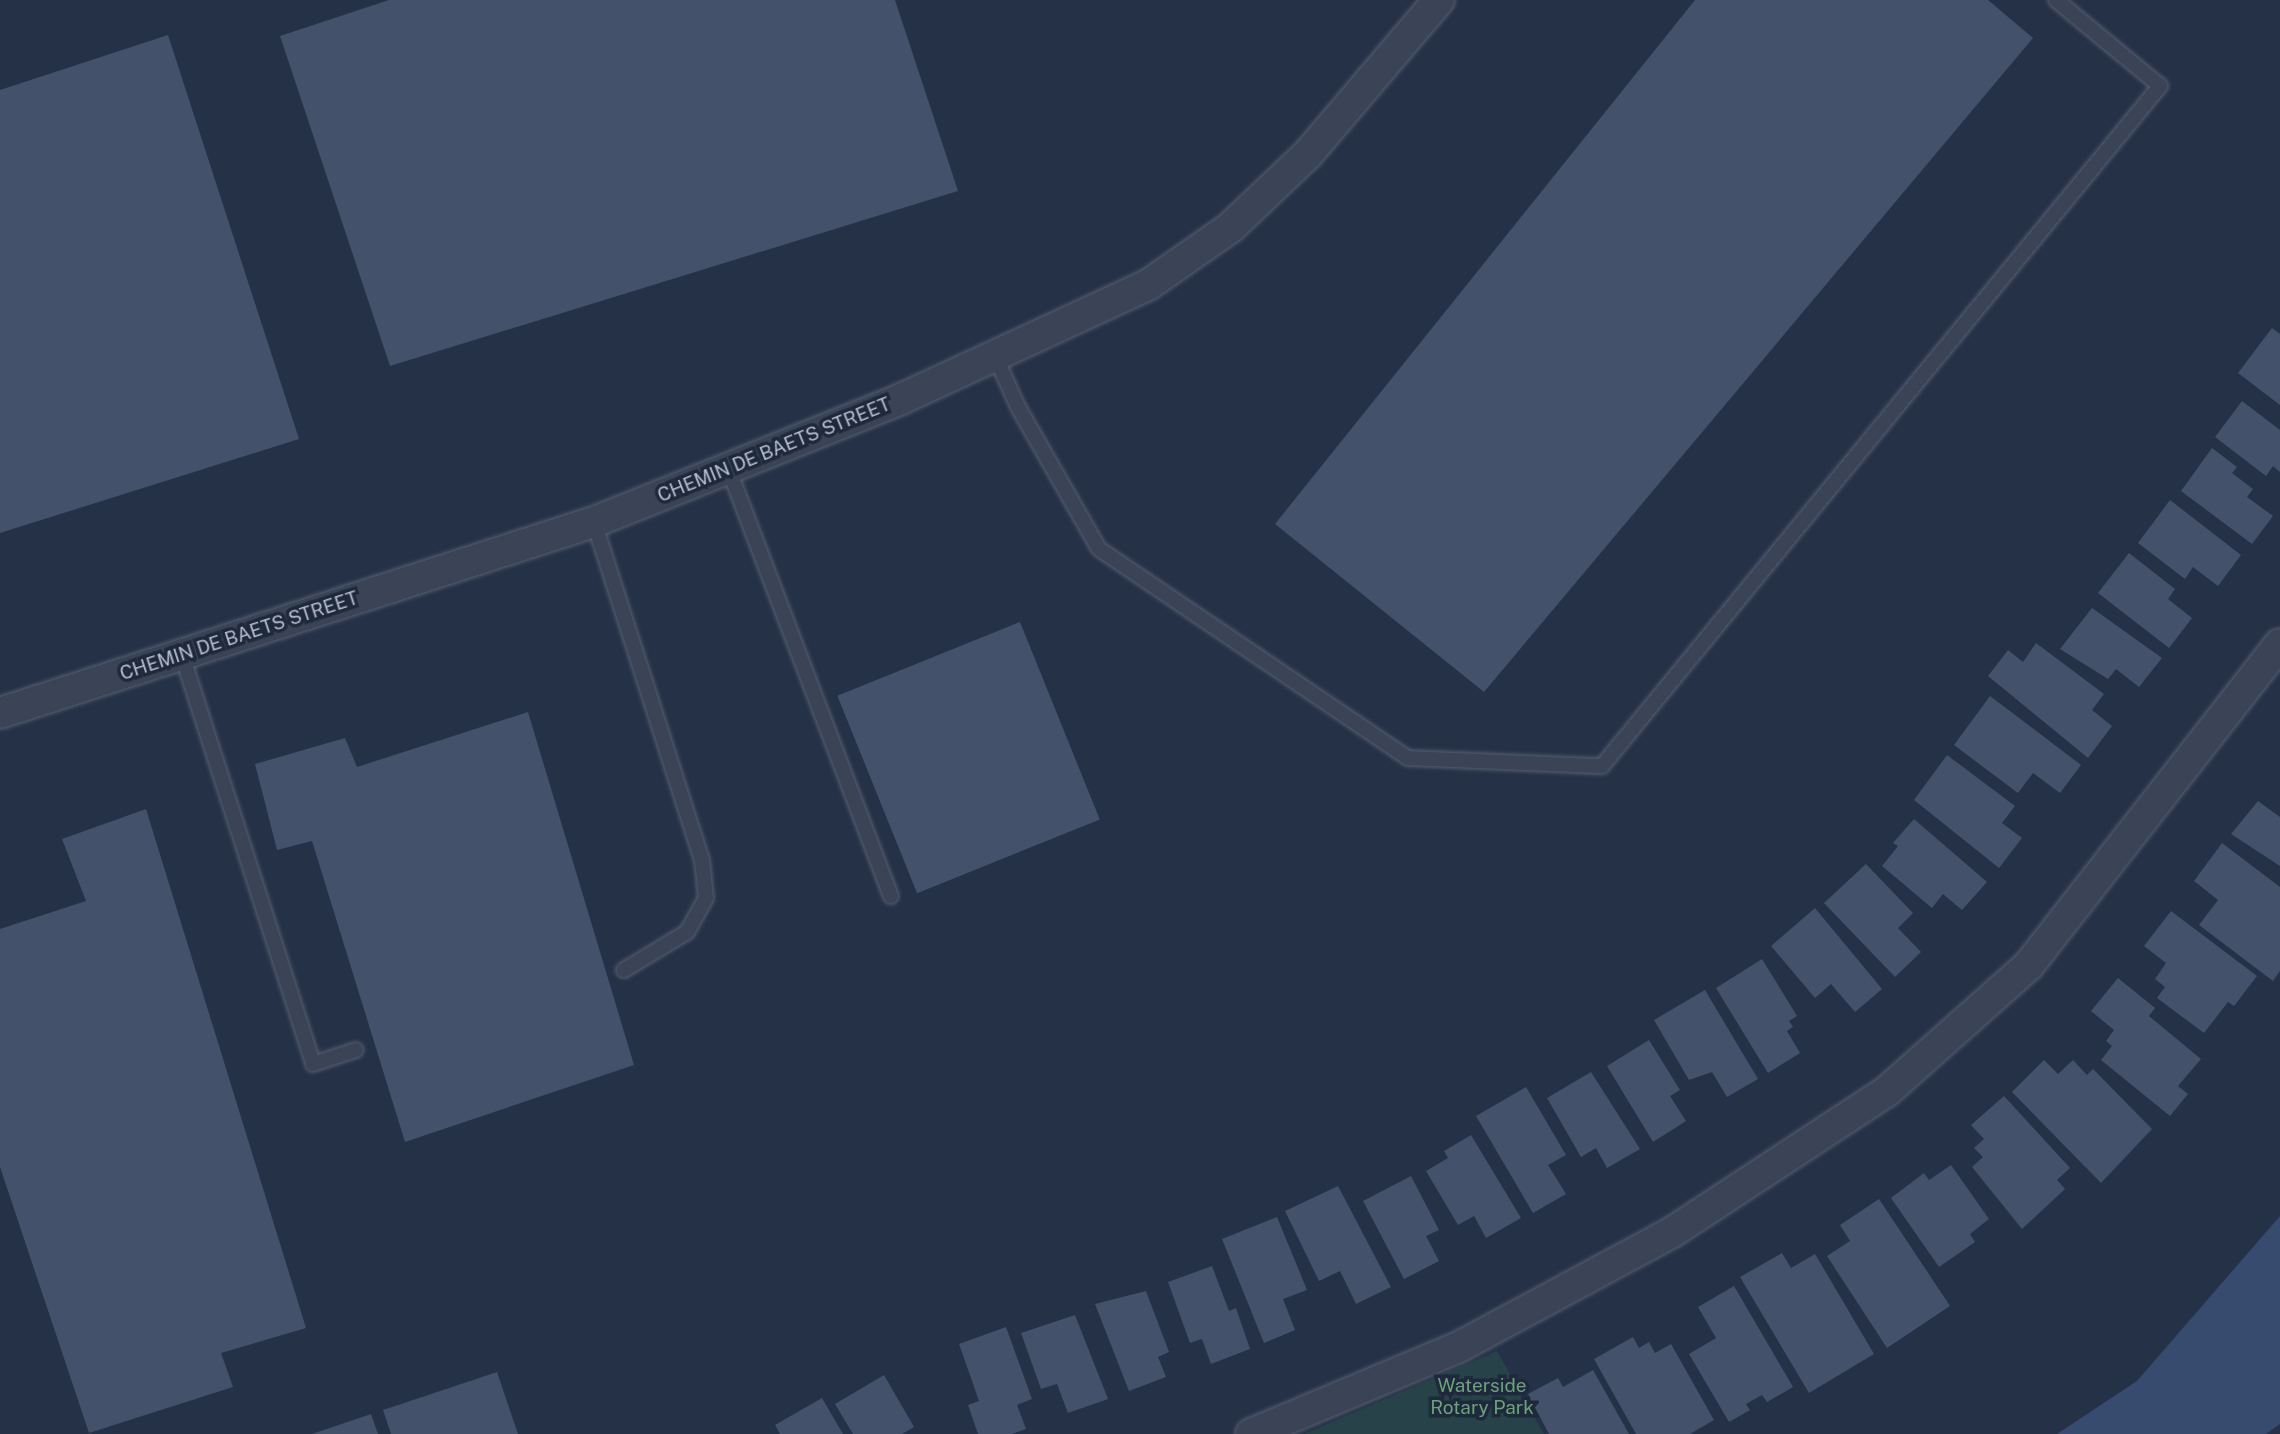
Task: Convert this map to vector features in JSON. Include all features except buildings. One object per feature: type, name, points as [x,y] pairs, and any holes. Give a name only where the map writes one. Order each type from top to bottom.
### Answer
[{"type":"street","name":"CHEMIN DE BAETS STREET","points":[[0,713],[594,522],[729,470],[996,358],[1148,285],[1231,227],[1307,155],[1439,0]]},
{"type":"street","points":[[1251,1434],[1460,1348],[1671,1233],[1886,1092],[2029,965],[2280,644]]},
{"type":"lane","points":[[996,358],[1018,407],[1099,549],[1396,750],[1408,758],[1602,766],[2160,86],[2056,0]]},
{"type":"lane","points":[[729,470],[891,896]]},
{"type":"lane","points":[[594,522],[702,860],[706,898],[687,932],[624,970]]},
{"type":"lane","points":[[182,655],[313,1064],[356,1050]]},
{"type":"green space","name":"Waterside Rotary Park","points":[[1497,1351],[1544,1434],[1304,1434]]},
{"type":"water","points":[[2280,1216],[2280,1424],[2266,1434],[2057,1434],[2137,1381]]}]
